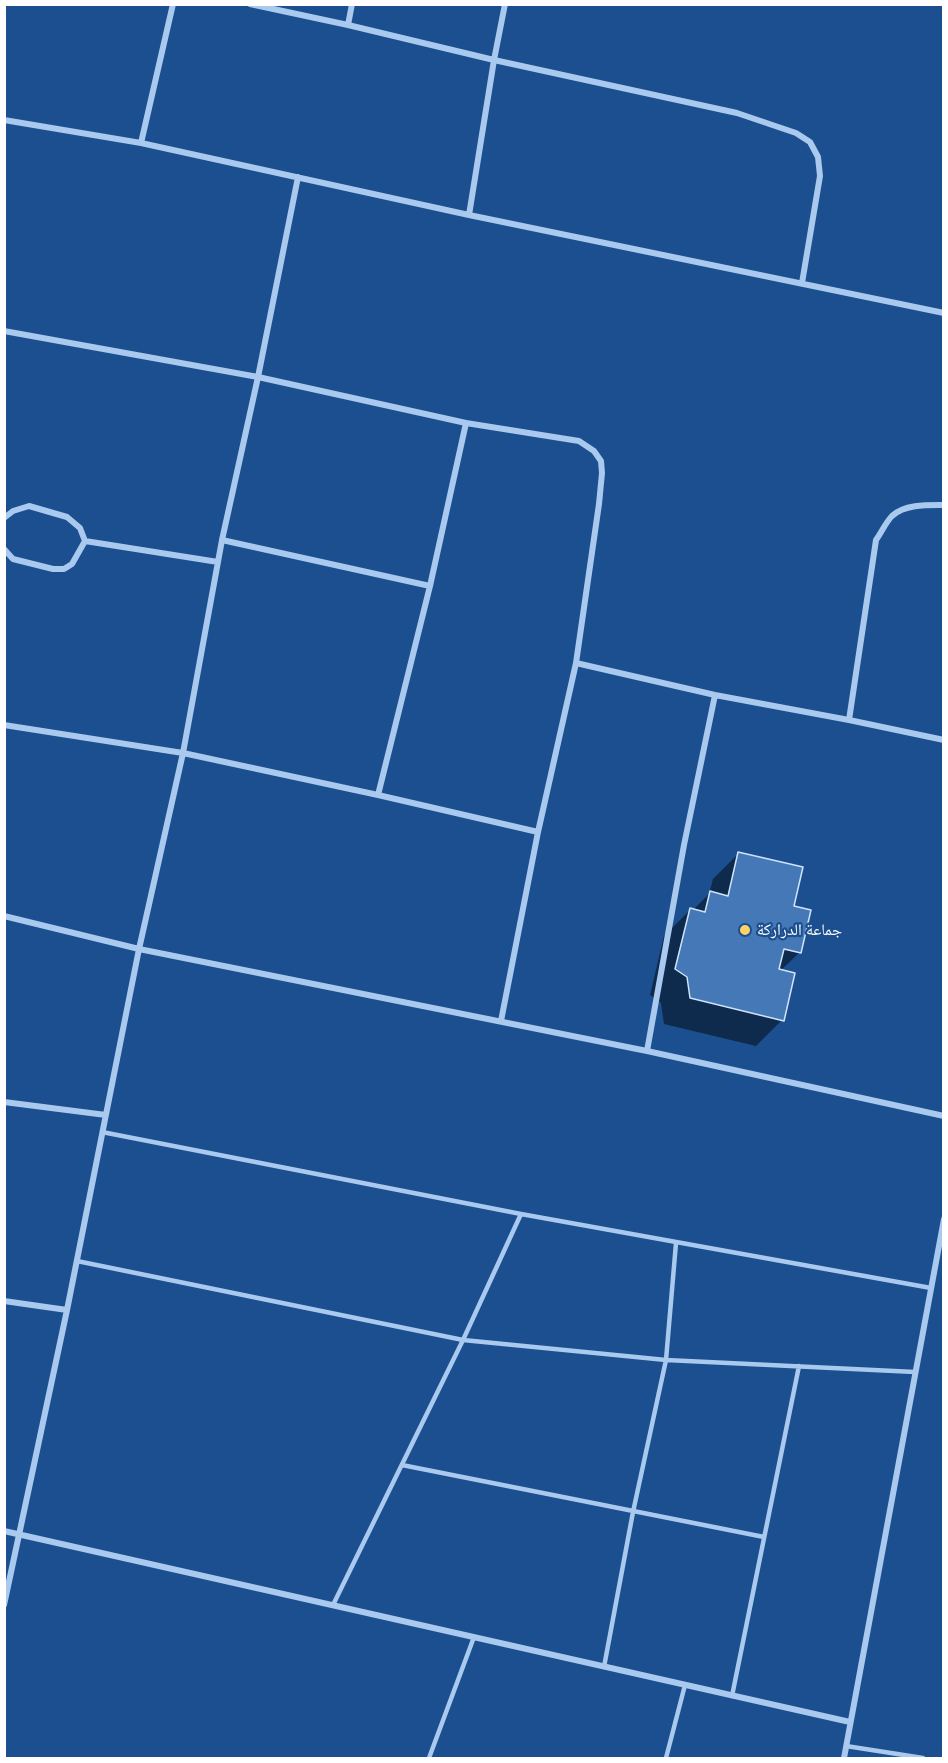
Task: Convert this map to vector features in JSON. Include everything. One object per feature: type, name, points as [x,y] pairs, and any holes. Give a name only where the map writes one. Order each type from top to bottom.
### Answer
[{"type":"street","points":[[141,143],[174,4]]},
{"type":"street","points":[[250,4],[737,113],[796,133],[810,142],[818,157],[820,176],[802,283]]},
{"type":"street","points":[[348,25],[352,4]]},
{"type":"street","points":[[468,215],[505,4]]},
{"type":"street","points":[[4,120],[141,143],[468,215],[944,313]]},
{"type":"street","points":[[4,1605],[67,1310],[139,949],[183,753],[222,540],[258,377],[298,177]]},
{"type":"street","points":[[4,331],[258,377],[466,423],[579,441],[594,451],[601,461],[602,473],[576,663],[538,832],[501,1021]]},
{"type":"street","points":[[378,795],[430,586],[466,423]]},
{"type":"street","points":[[4,518],[13,511],[29,506],[67,517],[80,528],[86,541]]},
{"type":"street","points":[[849,720],[876,540],[892,516],[902,510],[919,506],[944,506]]},
{"type":"street","points":[[222,540],[430,586]]},
{"type":"street","points":[[86,541],[218,562]]},
{"type":"street","points":[[4,549],[13,558],[53,569],[64,569],[72,564],[86,541]]},
{"type":"street","points":[[576,663],[715,695],[944,740]]},
{"type":"street","points":[[647,1051],[684,845],[715,695]]},
{"type":"street","points":[[4,724],[183,753],[538,832]]},
{"type":"street","points":[[4,916],[139,949],[647,1051],[944,1116]]},
{"type":"street","points":[[4,1102],[106,1115]]},
{"type":"street","points":[[844,1758],[944,1219]]},
{"type":"street","points":[[4,1301],[67,1310]]},
{"type":"street","points":[[4,1531],[850,1722]]},
{"type":"lane","points":[[102,1132],[521,1214],[931,1288]]},
{"type":"lane","points":[[333,1605],[463,1340],[521,1214]]},
{"type":"lane","points":[[604,1667],[633,1512],[666,1360],[676,1243]]},
{"type":"lane","points":[[77,1261],[463,1340],[666,1360],[915,1372]]},
{"type":"lane","points":[[732,1696],[798,1366]]},
{"type":"lane","points":[[402,1465],[764,1537]]},
{"type":"lane","points":[[429,1758],[474,1637]]},
{"type":"lane","points":[[666,1758],[685,1685]]},
{"type":"lane","points":[[846,1746],[923,1758]]},
{"type":"building","name":"جماعة الدراركة","points":[[738,852],[803,867],[794,906],[811,910],[801,953],[784,949],[779,969],[795,973],[784,1021],[690,998],[687,977],[675,969],[690,908],[705,912],[710,891],[728,896]]},
{"type":"place","name":"جماعة الدراركة","points":[[745,930]]}]
